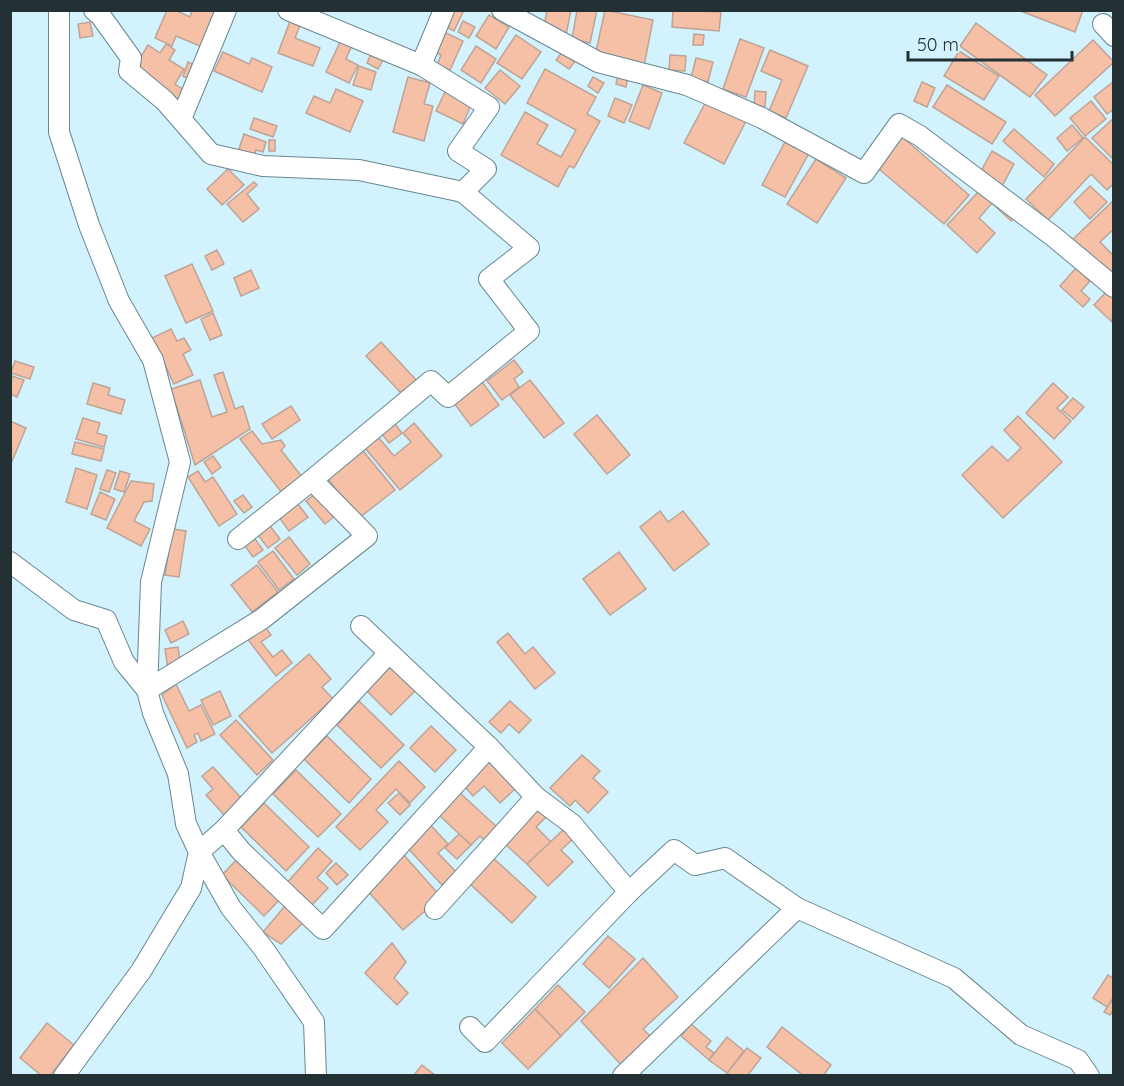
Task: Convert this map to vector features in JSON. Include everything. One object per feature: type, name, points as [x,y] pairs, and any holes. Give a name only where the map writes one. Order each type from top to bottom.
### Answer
[{"type":"street","points":[[59,10],[59,132],[89,225],[119,301],[153,360],[180,462],[151,582],[147,690],[153,713],[178,774],[186,824],[199,852],[231,908],[263,948],[314,1022],[316,1076]]},
{"type":"street","points":[[94,10],[131,58],[129,71],[165,101],[211,154],[263,166],[359,170],[462,192],[529,248],[489,279],[530,331],[448,396],[431,381],[238,539]]},
{"type":"street","points":[[181,119],[226,10]]},
{"type":"street","points":[[288,10],[421,65],[489,107],[458,151],[486,169],[462,192]]},
{"type":"street","points":[[421,65],[444,10]]},
{"type":"street","points":[[502,10],[598,62],[687,85],[762,118],[864,173],[899,124],[920,136],[1054,237],[1113,286]]},
{"type":"street","points":[[147,690],[262,619],[367,536],[312,480]]},
{"type":"street","points":[[10,562],[74,609],[106,620],[124,662],[147,690]]},
{"type":"street","points":[[361,626],[489,747],[536,797],[572,824],[629,892]]},
{"type":"street","points":[[64,1076],[141,971],[191,888],[199,852],[224,830],[389,652]]},
{"type":"street","points":[[224,830],[241,851],[323,929],[489,747]]},
{"type":"street","points":[[435,909],[536,797]]},
{"type":"street","points":[[470,1027],[485,1042],[629,892],[674,850],[695,865],[725,858],[797,908],[954,978],[1021,1035],[1078,1060],[1089,1076]]},
{"type":"street","points":[[623,1076],[797,908]]},
{"type":"building","points":[[167,10],[175,10],[190,17],[192,10],[224,10],[207,49],[176,36],[172,46],[155,38]]},
{"type":"building","points":[[448,10],[464,10],[454,31],[442,25]]},
{"type":"building","points":[[547,10],[571,10],[566,35],[543,31]]},
{"type":"building","points":[[577,10],[597,10],[590,43],[572,39]]},
{"type":"building","points":[[605,10],[653,20],[644,66],[595,56]]},
{"type":"building","points":[[673,10],[721,12],[719,31],[672,27]]},
{"type":"building","points":[[1018,10],[1083,10],[1075,32]]},
{"type":"building","points":[[489,15],[509,27],[496,49],[476,36]]},
{"type":"building","points":[[292,16],[302,20],[295,38],[320,48],[313,66],[278,53]]},
{"type":"building","points":[[463,21],[475,27],[469,38],[458,32]]},
{"type":"building","points":[[90,22],[93,36],[80,38],[78,24]]},
{"type":"building","points":[[976,23],[1047,75],[1030,97],[960,46]]},
{"type":"building","points":[[440,30],[463,41],[450,70],[437,65],[441,55],[431,50]]},
{"type":"building","points":[[694,34],[704,35],[703,45],[693,45]]},
{"type":"building","points":[[516,35],[541,52],[522,79],[497,63]]},
{"type":"building","points":[[342,38],[353,43],[346,59],[358,65],[349,83],[326,72]]},
{"type":"building","points":[[740,39],[764,48],[746,97],[723,89]]},
{"type":"building","points":[[1093,40],[1114,62],[1055,116],[1035,95]]},
{"type":"building","points":[[166,44],[175,50],[169,60],[184,69],[175,84],[184,90],[178,100],[132,71],[148,45],[160,53]]},
{"type":"building","points":[[476,46],[496,59],[481,83],[461,70]]},
{"type":"building","points":[[770,50],[808,66],[786,118],[769,111],[782,80],[761,71]]},
{"type":"building","points":[[563,51],[576,60],[569,69],[556,60]]},
{"type":"building","points":[[959,51],[999,76],[984,100],[944,76]]},
{"type":"building","points":[[223,52],[249,64],[252,58],[272,67],[262,92],[214,71]]},
{"type":"building","points":[[372,52],[384,58],[378,69],[367,63]]},
{"type":"building","points":[[670,55],[686,56],[685,71],[669,70]]},
{"type":"building","points":[[696,58],[713,62],[708,82],[691,78]]},
{"type":"building","points":[[188,62],[197,66],[192,80],[183,76]]},
{"type":"building","points":[[359,66],[376,72],[371,90],[353,85]]},
{"type":"building","points":[[545,69],[596,97],[587,114],[600,121],[574,168],[569,166],[558,187],[501,155],[525,112],[548,125],[537,144],[561,157],[576,130],[527,103]]},
{"type":"building","points":[[500,70],[520,86],[505,104],[485,88]]},
{"type":"building","points":[[618,74],[628,76],[626,87],[616,84]]},
{"type":"building","points":[[408,77],[430,83],[424,104],[433,106],[424,141],[393,132]]},
{"type":"building","points":[[593,77],[604,83],[598,93],[588,86]]},
{"type":"building","points":[[1114,81],[1114,109],[1107,114],[1094,97]]},
{"type":"building","points":[[922,82],[935,88],[927,107],[914,101]]},
{"type":"building","points":[[643,85],[662,93],[649,129],[629,121]]},
{"type":"building","points":[[947,85],[1006,122],[992,144],[933,107]]},
{"type":"building","points":[[336,89],[363,101],[350,132],[306,113],[314,96],[330,103]]},
{"type":"building","points":[[446,90],[472,102],[463,124],[436,111]]},
{"type":"building","points":[[755,91],[766,92],[765,107],[754,106]]},
{"type":"building","points":[[615,98],[632,105],[624,123],[608,116]]},
{"type":"building","points":[[708,98],[747,119],[724,164],[684,143]]},
{"type":"building","points":[[1091,101],[1106,119],[1085,136],[1070,118]]},
{"type":"building","points":[[254,118],[277,126],[273,137],[250,129]]},
{"type":"building","points":[[1114,118],[1114,160],[1092,138]]},
{"type":"building","points":[[1072,125],[1083,138],[1067,151],[1057,138]]},
{"type":"building","points":[[1014,129],[1054,164],[1044,177],[1003,141]]},
{"type":"building","points":[[244,134],[266,142],[263,152],[256,150],[253,160],[237,155]]},
{"type":"building","points":[[899,134],[969,195],[944,224],[873,164]]},
{"type":"building","points":[[1085,137],[1114,165],[1114,183],[1107,190],[1091,174],[1048,220],[1026,199]]},
{"type":"building","points":[[269,140],[275,140],[275,151],[269,151]]},
{"type":"building","points":[[786,140],[809,153],[785,197],[762,185]]},
{"type":"building","points":[[992,151],[1014,164],[1002,186],[980,173]]},
{"type":"building","points":[[816,159],[846,178],[817,223],[787,204]]},
{"type":"building","points":[[228,169],[244,185],[222,205],[207,189]]},
{"type":"building","points":[[254,182],[257,185],[247,194],[259,209],[243,222],[227,204]]},
{"type":"building","points":[[1090,186],[1107,202],[1090,219],[1074,202]]},
{"type":"building","points":[[983,187],[1018,213],[1011,221],[992,203],[979,218],[995,233],[977,253],[947,225]]},
{"type":"building","points":[[1114,200],[1114,229],[1100,242],[1114,256],[1114,283],[1072,240]]},
{"type":"building","points":[[217,250],[224,264],[212,270],[205,256]]},
{"type":"building","points":[[192,264],[213,311],[186,323],[165,276]]},
{"type":"building","points":[[1076,268],[1090,281],[1081,291],[1090,299],[1083,307],[1060,286]]},
{"type":"building","points":[[251,270],[259,288],[241,296],[234,278]]},
{"type":"building","points":[[1106,292],[1114,298],[1112,322],[1094,305]]},
{"type":"building","points":[[213,313],[222,335],[210,340],[201,319]]},
{"type":"building","points":[[171,329],[177,341],[184,338],[191,350],[183,354],[193,375],[174,384],[152,338]]},
{"type":"building","points":[[381,342],[417,381],[402,394],[366,356]]},
{"type":"building","points":[[514,360],[523,372],[514,379],[519,387],[502,400],[487,381]]},
{"type":"building","points":[[15,361],[34,367],[30,379],[11,373]]},
{"type":"building","points":[[223,372],[235,409],[243,406],[250,429],[195,465],[171,389],[200,380],[212,417],[227,412],[214,375]]},
{"type":"building","points":[[12,376],[24,380],[17,397],[10,394]]},
{"type":"building","points":[[530,380],[564,423],[544,438],[510,395]]},
{"type":"building","points":[[482,382],[499,405],[471,426],[454,403]]},
{"type":"building","points":[[93,383],[110,388],[108,395],[125,400],[121,414],[87,404]]},
{"type":"building","points":[[1053,383],[1068,397],[1057,408],[1071,421],[1054,439],[1026,413]]},
{"type":"building","points":[[1073,398],[1084,407],[1073,419],[1062,410]]},
{"type":"building","points":[[291,406],[300,420],[272,439],[262,424]]},
{"type":"building","points":[[597,415],[630,455],[607,474],[574,434]]},
{"type":"building","points":[[1018,416],[1062,462],[1003,518],[962,475],[992,446],[1008,461],[1021,448],[1004,430]]},
{"type":"building","points":[[83,418],[100,423],[97,433],[107,436],[104,447],[76,439]]},
{"type":"building","points":[[391,419],[402,433],[389,443],[378,429]]},
{"type":"building","points":[[10,421],[26,428],[10,466]]},
{"type":"building","points":[[414,423],[442,456],[400,490],[361,443],[374,432],[394,456],[411,442],[403,433]]},
{"type":"building","points":[[252,431],[262,444],[281,440],[285,446],[281,450],[302,477],[282,493],[240,439]]},
{"type":"building","points":[[75,442],[104,449],[101,461],[72,454]]},
{"type":"building","points":[[359,446],[395,490],[359,518],[324,474]]},
{"type":"building","points":[[213,456],[221,467],[212,474],[204,462]]},
{"type":"building","points":[[76,468],[97,475],[87,509],[66,502]]},
{"type":"building","points":[[107,470],[116,473],[109,492],[100,489]]},
{"type":"building","points":[[120,471],[130,474],[124,492],[114,489]]},
{"type":"building","points":[[198,471],[205,482],[213,477],[237,514],[219,526],[188,477]]},
{"type":"building","points":[[131,481],[154,484],[152,501],[144,502],[134,521],[150,529],[141,546],[107,528]]},
{"type":"building","points":[[100,492],[115,499],[106,520],[91,514]]},
{"type":"building","points":[[317,492],[336,515],[325,524],[306,501]]},
{"type":"building","points":[[243,495],[252,507],[244,513],[234,501]]},
{"type":"building","points":[[294,499],[308,517],[289,531],[276,513]]},
{"type":"building","points":[[660,511],[668,522],[683,511],[709,544],[674,571],[640,527]]},
{"type":"building","points":[[267,522],[280,539],[268,548],[255,531]]},
{"type":"building","points":[[172,529],[186,531],[179,577],[165,575]]},
{"type":"building","points":[[250,532],[263,550],[253,557],[240,539]]},
{"type":"building","points":[[289,537],[310,564],[297,575],[275,548]]},
{"type":"building","points":[[273,551],[294,579],[279,590],[258,562]]},
{"type":"building","points":[[619,552],[646,589],[610,615],[583,579]]},
{"type":"building","points":[[257,565],[278,592],[252,612],[231,585]]},
{"type":"building","points":[[183,621],[189,634],[171,643],[165,630]]},
{"type":"building","points":[[263,624],[271,635],[261,642],[273,657],[282,650],[292,663],[276,676],[246,637]]},
{"type":"building","points":[[508,633],[525,654],[533,647],[555,673],[535,689],[497,642]]},
{"type":"building","points":[[178,647],[181,668],[168,670],[165,649]]},
{"type":"building","points":[[309,654],[331,679],[322,687],[333,699],[272,753],[239,716]]},
{"type":"building","points":[[392,663],[418,688],[391,715],[366,690]]},
{"type":"building","points":[[176,684],[189,711],[201,705],[215,734],[201,741],[198,733],[194,735],[197,742],[187,748],[162,695]]},
{"type":"building","points":[[220,691],[231,716],[213,725],[201,700]]},
{"type":"building","points":[[359,701],[404,745],[381,768],[337,725]]},
{"type":"building","points":[[510,701],[531,720],[519,733],[509,724],[501,733],[489,722]]},
{"type":"building","points":[[236,720],[273,760],[257,775],[220,735]]},
{"type":"building","points":[[431,726],[456,750],[435,772],[410,748]]},
{"type":"building","points":[[327,736],[371,779],[349,803],[304,759]]},
{"type":"building","points":[[582,755],[600,771],[593,778],[608,792],[588,813],[575,800],[570,806],[550,788]]},
{"type":"building","points":[[486,756],[516,788],[500,803],[484,786],[473,796],[460,781]]},
{"type":"building","points":[[399,761],[425,787],[410,803],[396,789],[376,810],[388,822],[360,850],[336,827]]},
{"type":"building","points":[[213,767],[243,800],[225,816],[206,795],[213,789],[202,776]]},
{"type":"building","points":[[296,770],[341,814],[318,837],[273,794]]},
{"type":"building","points":[[399,793],[410,805],[400,815],[388,803]]},
{"type":"building","points":[[460,793],[499,829],[487,843],[480,836],[471,845],[439,815]]},
{"type":"building","points":[[264,803],[309,847],[286,871],[241,827]]},
{"type":"building","points":[[536,808],[546,817],[536,827],[551,842],[527,864],[504,843]]},
{"type":"building","points":[[426,820],[448,844],[438,853],[456,872],[442,885],[403,843]]},
{"type":"building","points":[[564,829],[573,839],[561,850],[573,862],[548,886],[527,864]]},
{"type":"building","points":[[459,834],[471,845],[457,859],[445,848]]},
{"type":"building","points":[[318,848],[332,861],[317,878],[328,888],[310,907],[285,885]]},
{"type":"building","points":[[242,854],[284,895],[264,916],[222,875]]},
{"type":"building","points":[[403,854],[441,897],[403,930],[365,888]]},
{"type":"building","points":[[492,857],[536,897],[512,923],[469,883]]},
{"type":"building","points":[[336,863],[348,875],[337,885],[326,873]]},
{"type":"building","points":[[290,900],[305,921],[281,944],[263,932]]},
{"type":"building","points":[[608,936],[635,959],[609,988],[583,964]]},
{"type":"building","points":[[392,943],[406,962],[394,978],[408,993],[397,1005],[365,973]]},
{"type":"building","points":[[643,958],[678,997],[643,1029],[653,1039],[623,1067],[581,1021]]},
{"type":"building","points":[[1108,975],[1114,979],[1114,997],[1107,1007],[1093,998]]},
{"type":"building","points":[[558,985],[585,1012],[561,1036],[535,1009]]},
{"type":"building","points":[[1112,1000],[1114,1009],[1110,1015],[1104,1012]]},
{"type":"building","points":[[535,1009],[561,1036],[528,1069],[502,1043]]},
{"type":"building","points":[[47,1023],[74,1045],[50,1076],[42,1076],[20,1058]]},
{"type":"building","points":[[691,1024],[711,1041],[706,1047],[714,1053],[709,1060],[681,1036]]},
{"type":"building","points":[[782,1027],[831,1065],[823,1076],[804,1076],[767,1047]]},
{"type":"building","points":[[727,1037],[744,1051],[727,1073],[709,1060]]},
{"type":"building","points":[[747,1048],[761,1058],[747,1076],[731,1076],[727,1073]]},
{"type":"building","points":[[422,1065],[436,1076],[413,1076]]}]
